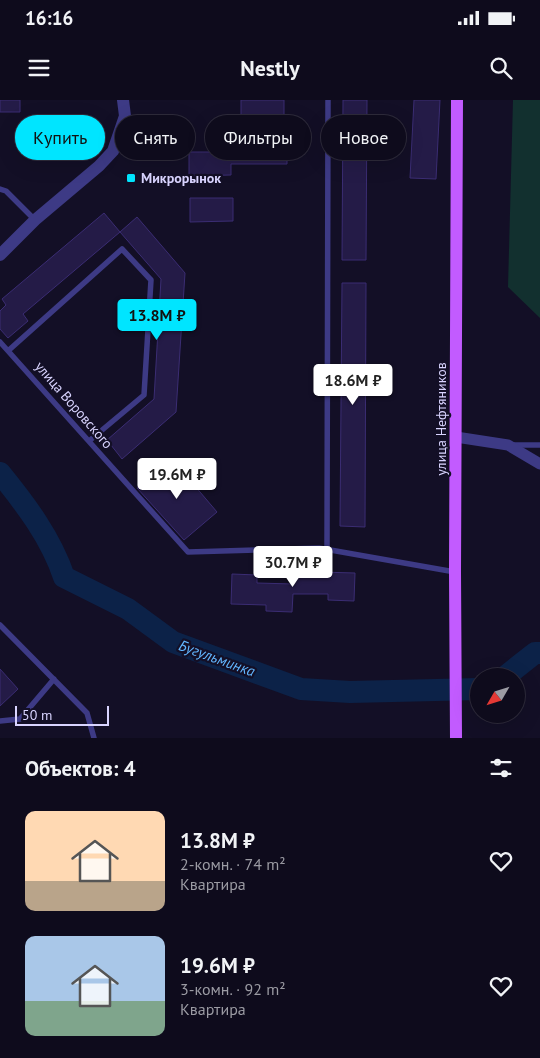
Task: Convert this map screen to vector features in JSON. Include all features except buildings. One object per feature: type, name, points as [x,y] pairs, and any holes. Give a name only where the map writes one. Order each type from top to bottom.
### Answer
[{"type":"main road","name":"улица Нефтяников","points":[[456,738],[457,100]]},
{"type":"street","points":[[0,255],[35,220],[99,166],[113,151],[125,116],[123,100]]},
{"type":"street","points":[[456,436],[508,444],[540,464]]},
{"type":"lane","points":[[328,100],[327,549],[455,572]]},
{"type":"lane","points":[[0,189],[6,191],[35,220]]},
{"type":"lane","points":[[9,350],[122,249],[151,280],[144,395],[89,441]]},
{"type":"lane","name":"улица Воровского","points":[[0,342],[188,552],[327,549]]},
{"type":"lane","points":[[508,444],[540,445]]},
{"type":"lane","points":[[0,625],[87,713],[94,738]]},
{"type":"lane","points":[[0,721],[20,718],[54,679]]},
{"type":"green space","points":[[513,100],[540,100],[540,318],[508,287]]},
{"type":"waterway","name":"Бугульминка","points":[[0,473],[45,535],[64,577],[128,609],[173,642],[301,689],[350,692],[470,689]]},
{"type":"waterway","name":"Бугульминка","points":[[516,668],[535,653],[540,653]]},
{"type":"place","name":"Микрорынок","points":[[131,178]]}]
